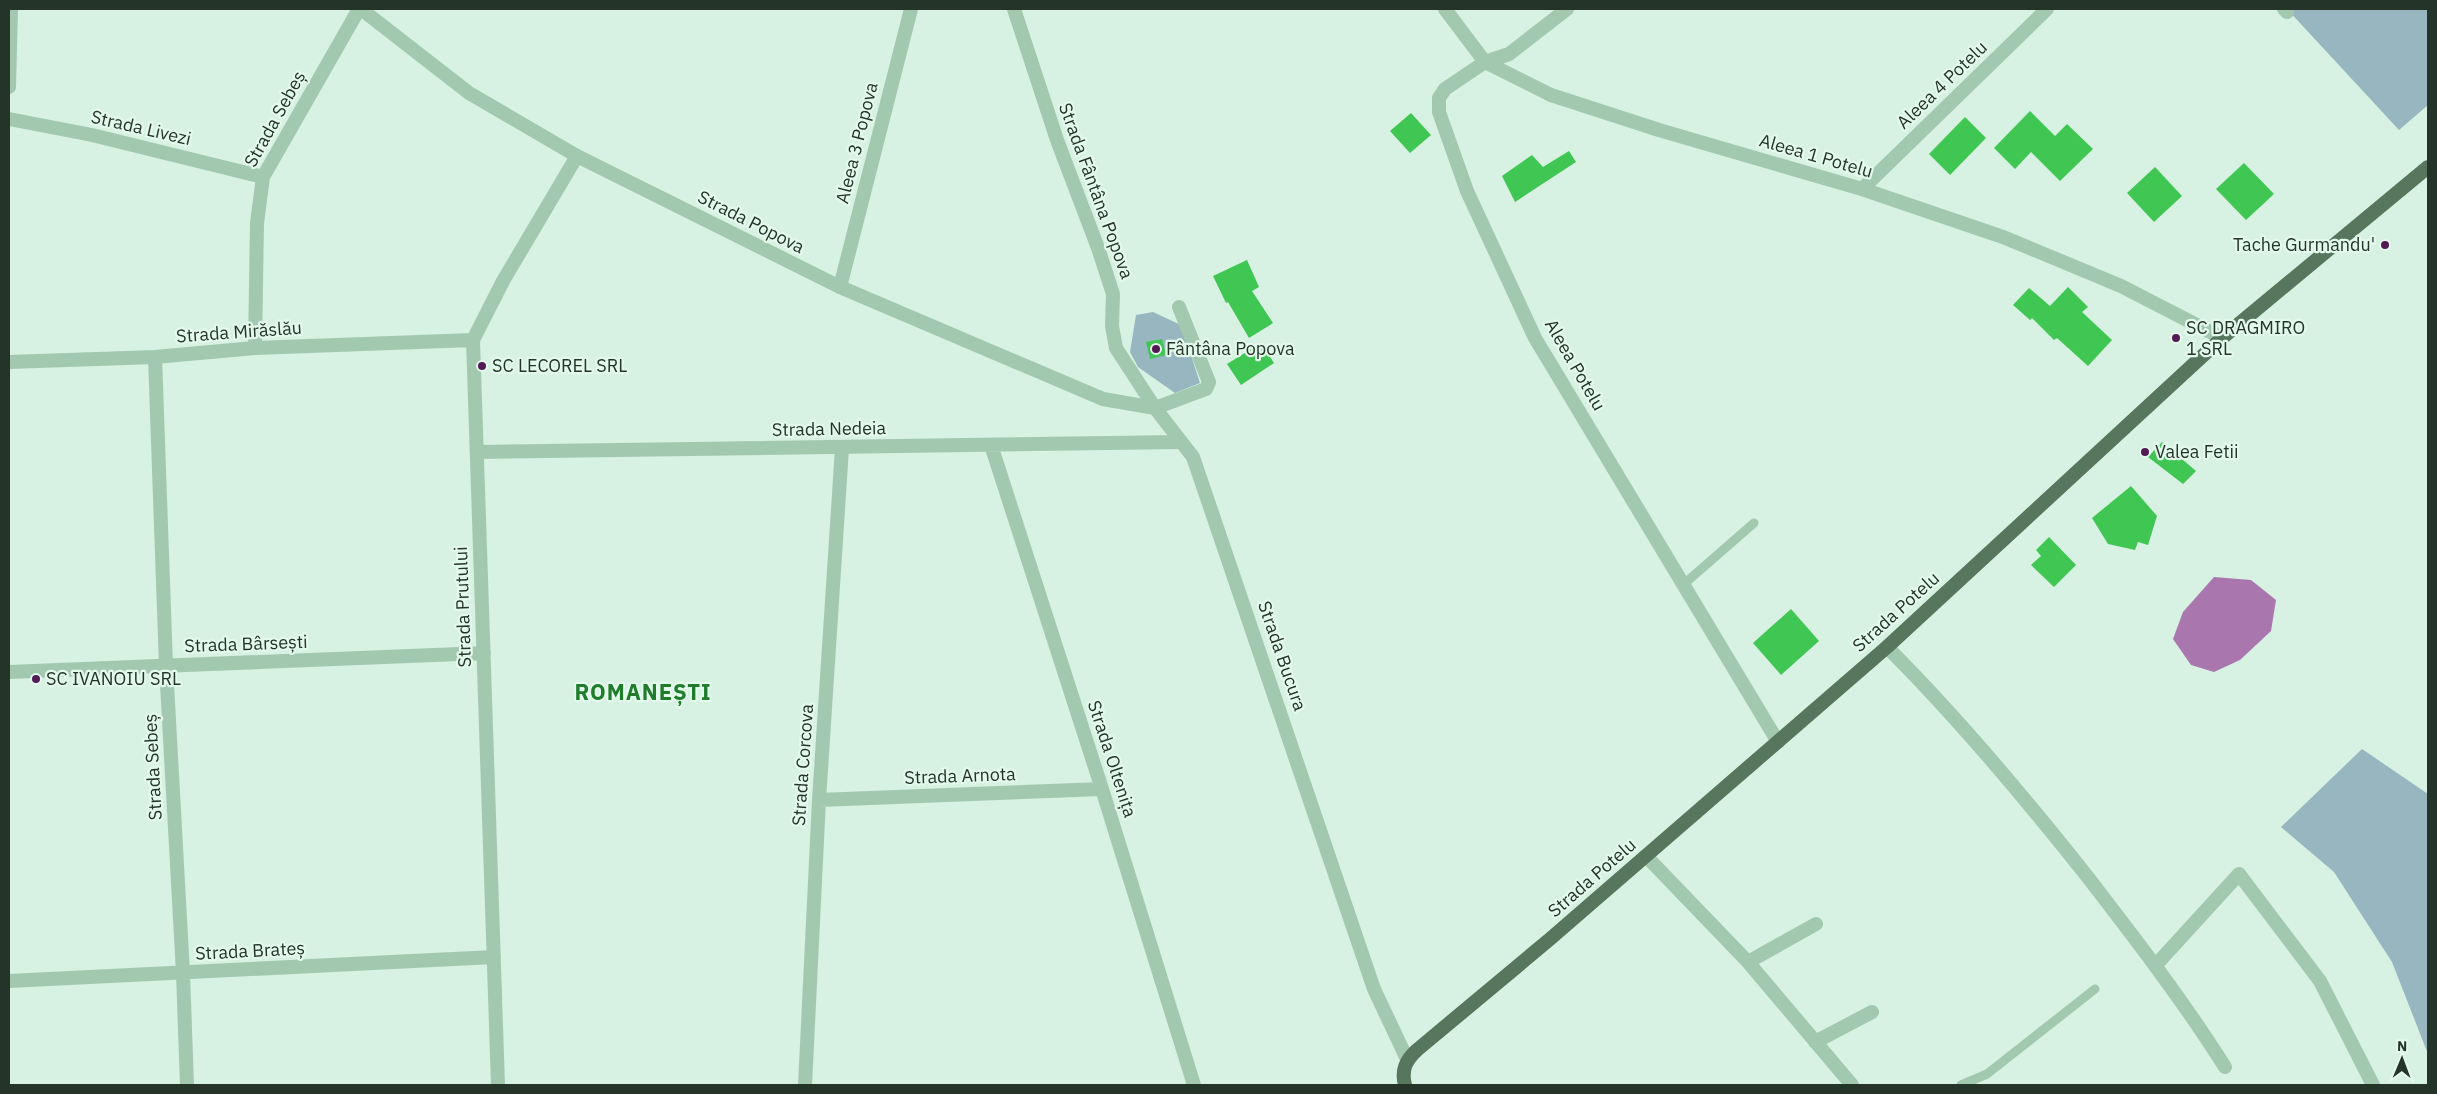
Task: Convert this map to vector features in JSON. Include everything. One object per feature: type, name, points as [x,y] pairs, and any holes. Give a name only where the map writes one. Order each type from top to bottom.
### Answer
[{"type":"main road","name":"Strada Potelu","points":[[1408,1059],[1887,647],[2222,338],[2428,167]]},
{"type":"main road","points":[[1402,1084],[1408,1059]]},
{"type":"street","points":[[9,87],[11,9]]},
{"type":"street","name":"Strada Popova","points":[[360,9],[469,93],[577,156],[840,287],[1103,399],[1155,408]]},
{"type":"street","name":"Strada Sebeș","points":[[255,348],[257,223],[263,177],[360,9]]},
{"type":"street","name":"Aleea 3 Popova","points":[[840,287],[911,9]]},
{"type":"street","name":"Strada Fântâna Popova","points":[[1014,9],[1057,140],[1098,248],[1113,294],[1112,326],[1116,348],[1155,408]]},
{"type":"street","points":[[1445,9],[1485,62],[1509,54],[1567,9]]},
{"type":"street","name":"Aleea 4 Potelu","points":[[1862,189],[2047,9]]},
{"type":"street","name":"Aleea 1 Potelu","points":[[1485,62],[1551,95],[1659,130],[1862,189],[2012,240],[2121,286],[2222,338]]},
{"type":"street","name":"Aleea Potelu","points":[[1485,62],[1445,89],[1439,98],[1439,112],[1467,190],[1535,338],[1778,742]]},
{"type":"street","name":"Strada Livezi","points":[[9,119],[92,135],[263,177]]},
{"type":"street","name":"Strada Prutului","points":[[498,1085],[472,340],[503,281],[577,156]]},
{"type":"street","points":[[1155,408],[1206,389],[1209,382],[1180,307]]},
{"type":"street","name":"Strada Mirăslău","points":[[9,362],[155,357],[255,348],[472,340]]},
{"type":"street","name":"Strada Sebeș","points":[[155,357],[166,666],[183,973],[187,1085]]},
{"type":"street","name":"Strada Bucura","points":[[1155,408],[1193,457],[1374,989],[1408,1059]]},
{"type":"street","name":"Strada Nedeia","points":[[476,452],[1181,442]]},
{"type":"street","name":"Strada Oltenița","points":[[991,444],[1102,789],[1194,1085]]},
{"type":"street","name":"Strada Corcova","points":[[805,1085],[819,800],[842,448]]},
{"type":"street","points":[[1887,647],[1937,698],[2036,812],[2192,1015],[2225,1067]]},
{"type":"street","name":"Strada Bârsești","points":[[9,672],[484,653]]},
{"type":"street","name":"Strada Arnota","points":[[819,800],[1102,789]]},
{"type":"street","points":[[1646,856],[1748,962],[1852,1085]]},
{"type":"street","points":[[2155,966],[2239,874],[2320,982],[2373,1085]]},
{"type":"street","points":[[1748,962],[1816,924]]},
{"type":"street","name":"Strada Brateș","points":[[9,981],[494,957]]},
{"type":"street","points":[[1815,1042],[1872,1012]]},
{"type":"lane","points":[[1684,584],[1754,524]]},
{"type":"lane","points":[[1961,1085],[1987,1074],[2095,989]]},
{"type":"shaded area","points":[[2287,9],[2428,9],[2428,105],[2399,130]]},
{"type":"shaded area","points":[[1153,312],[1181,325],[1200,383],[1175,393],[1138,367],[1130,352],[1136,315]]},
{"type":"shaded area","points":[[2214,577],[2251,580],[2276,600],[2271,631],[2240,660],[2214,672],[2191,665],[2173,639],[2183,612]]},
{"type":"shaded area","points":[[2362,749],[2428,794],[2428,1054],[2392,962],[2334,872],[2281,827]]},
{"type":"building","points":[[2030,111],[2055,136],[2067,124],[2093,149],[2060,181],[2031,152],[2015,169],[1994,148]]},
{"type":"building","points":[[1411,113],[1431,135],[1410,153],[1390,131]]},
{"type":"building","points":[[1965,117],[1986,138],[1950,175],[1929,154]]},
{"type":"building","points":[[1569,151],[1576,162],[1515,202],[1502,176],[1532,155],[1543,167]]},
{"type":"building","points":[[2244,163],[2274,194],[2246,220],[2216,189]]},
{"type":"building","points":[[2155,167],[2182,196],[2154,222],[2127,193]]},
{"type":"building","points":[[1247,260],[1259,287],[1252,291],[1273,323],[1249,338],[1228,302],[1226,303],[1213,276]]},
{"type":"building","points":[[2068,287],[2088,307],[2082,312],[2112,340],[2088,366],[2057,338],[2054,340],[2032,318],[2030,320],[2013,305],[2029,288],[2050,306]]},
{"type":"building","name":"Fântâna Popova","points":[[1162,339],[1166,355],[1150,359],[1146,342]]},
{"type":"building","points":[[1261,343],[1274,363],[1241,385],[1227,364]]},
{"type":"building","points":[[2162,442],[2196,471],[2183,484],[2148,457]]},
{"type":"building","points":[[2131,486],[2157,516],[2148,545],[2138,542],[2135,550],[2108,544],[2092,518]]},
{"type":"building","points":[[2049,537],[2076,565],[2054,587],[2031,565],[2041,556],[2036,550]]},
{"type":"building","points":[[1791,609],[1819,641],[1781,675],[1753,643]]},
{"type":"place","name":"Tache Gurmandu'","points":[[2385,245]]},
{"type":"place","name":"SC DRAGMIRO 1 SRL","points":[[2176,338]]},
{"type":"place","name":"Fântâna Popova","points":[[1156,349]]},
{"type":"place","name":"SC LECOREL SRL","points":[[482,366]]},
{"type":"place","name":"Valea Fetii","points":[[2145,452]]},
{"type":"place","name":"SC IVANOIU SRL","points":[[36,679]]},
{"type":"district","name":"ROMANEȘTI","points":[[643,692]]}]
